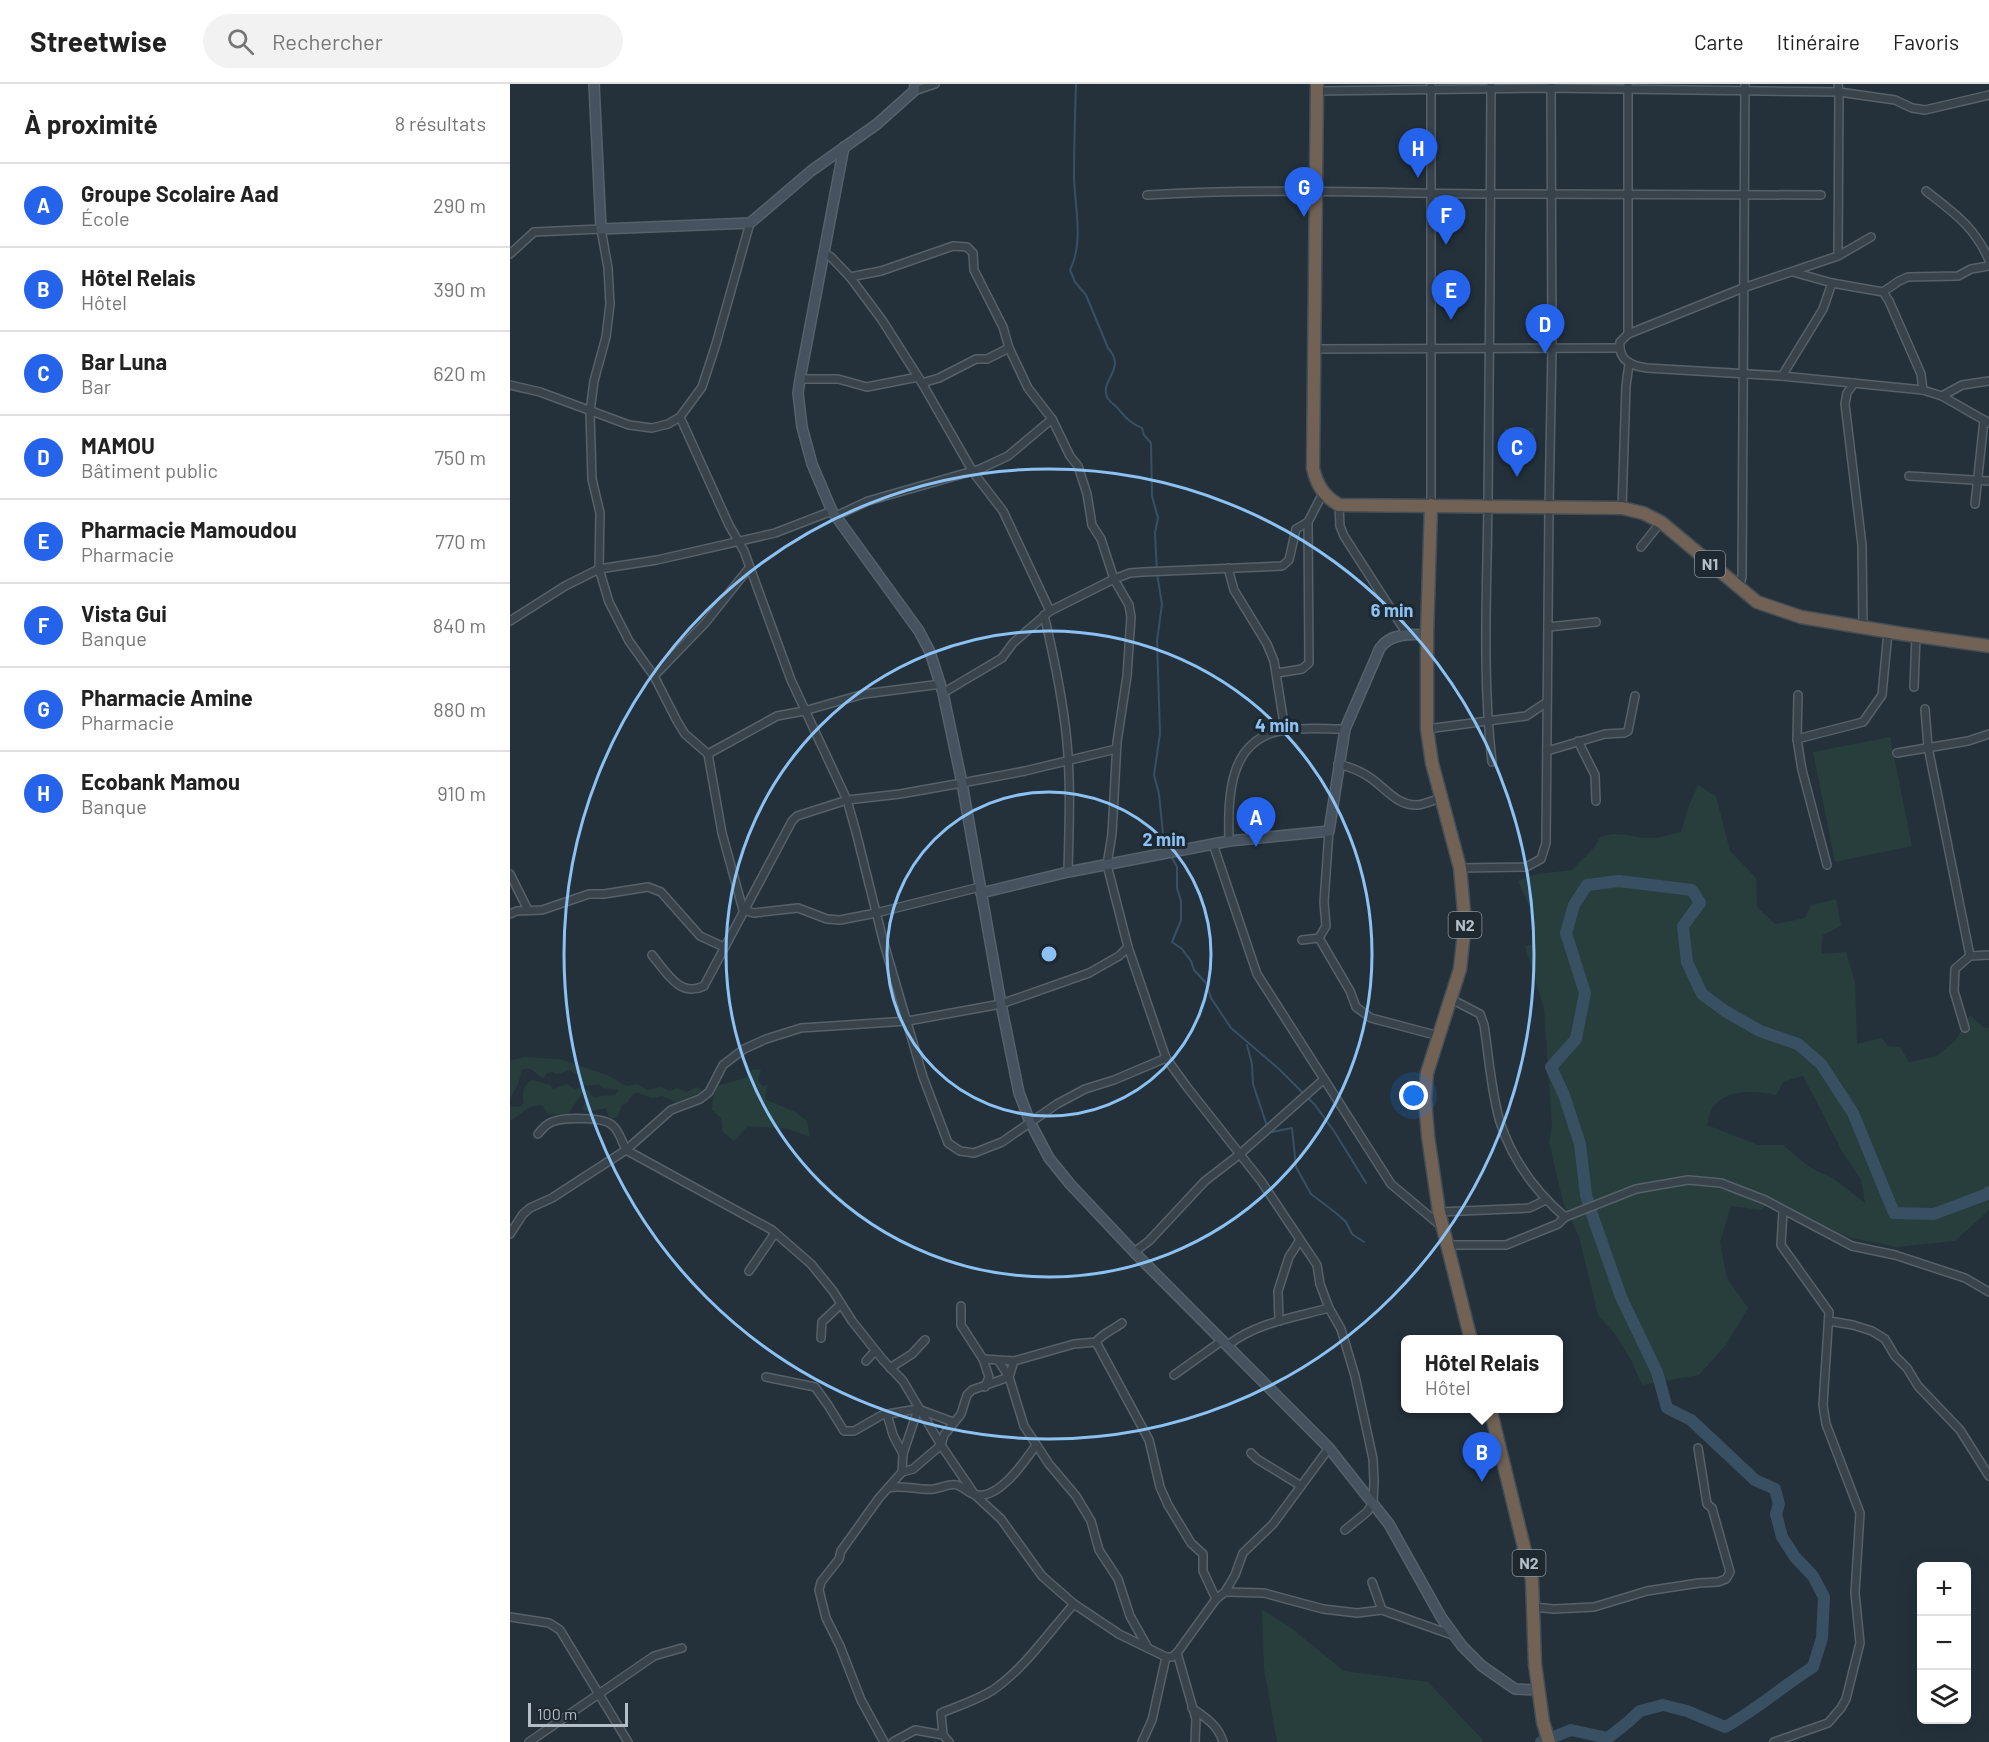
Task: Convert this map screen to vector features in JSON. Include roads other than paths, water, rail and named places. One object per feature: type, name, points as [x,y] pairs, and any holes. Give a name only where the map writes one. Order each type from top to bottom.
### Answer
[{"type":"highway","points":[[1317,87],[1313,468],[1316,481],[1323,493],[1339,505]]},
{"type":"highway","name":"N1","points":[[1339,505],[1622,508],[1643,513],[1661,522],[1757,602],[1800,616],[1888,632],[1989,646]]},
{"type":"highway","name":"N2","points":[[1431,505],[1427,729],[1432,763],[1460,868],[1465,923],[1460,969],[1427,1073],[1425,1099],[1428,1136],[1442,1228],[1471,1335]]},
{"type":"highway","name":"N2","points":[[1491,1413],[1528,1556],[1532,1580],[1535,1664],[1543,1722],[1549,1742]]},
{"type":"street","points":[[594,84],[601,230],[608,267],[610,304],[606,337],[594,381],[590,411],[592,479],[600,513],[599,569],[609,602],[629,641],[654,676],[681,728],[708,754],[722,833],[743,910]]},
{"type":"street","points":[[510,385],[540,392],[629,424],[652,428],[668,424],[680,417],[702,387],[717,344],[750,223],[811,171],[877,124],[914,87],[934,84]]},
{"type":"street","points":[[1838,84],[1838,256]]},
{"type":"street","points":[[1491,86],[1485,632],[1487,723],[1492,762]]},
{"type":"street","points":[[1460,868],[1526,867],[1541,859],[1546,843],[1552,349],[1551,86]]},
{"type":"street","points":[[1317,87],[1745,87],[1839,92],[1895,100],[1912,108],[1925,110],[1989,95]]},
{"type":"street","points":[[1431,87],[1431,505]]},
{"type":"street","points":[[1628,87],[1628,334]]},
{"type":"street","points":[[1739,589],[1742,577],[1745,87]]},
{"type":"street","points":[[844,147],[800,379],[798,393],[802,427],[812,464],[834,514],[919,631],[930,652],[942,688],[962,783],[1019,1093],[1030,1122],[1049,1158],[1070,1184],[1134,1252],[1329,1448],[1389,1524],[1441,1617],[1455,1636],[1482,1666],[1515,1689],[1538,1690]]},
{"type":"street","points":[[1147,195],[1316,190],[1491,194],[1821,195]]},
{"type":"street","points":[[1926,191],[1967,224],[1983,246],[1989,260]]},
{"type":"street","points":[[510,254],[534,232],[750,223]]},
{"type":"street","points":[[1871,237],[1838,256],[1743,288],[1628,334],[1620,342],[1624,359],[1629,363],[1647,368],[1854,382],[1923,390],[1942,396],[1986,422],[1975,504]]},
{"type":"street","points":[[850,277],[881,271],[953,246],[967,247],[973,253],[974,270],[1003,327],[1009,348],[1028,388],[1052,419],[1070,456],[1078,466],[1087,494],[1092,525],[1101,539],[1114,579],[1129,605],[1131,617],[1127,676],[1116,749],[1112,834],[1107,865],[1128,947],[1166,1058],[1265,1187],[1317,1265],[1320,1284],[1329,1308],[1341,1329],[1355,1376],[1373,1459],[1374,1482],[1373,1503],[1367,1512],[1345,1530]]},
{"type":"street","points":[[823,253],[831,257],[850,277],[882,320],[973,472],[1003,511],[1047,613],[1057,669],[1068,760],[1070,797],[1068,872]]},
{"type":"street","points":[[1792,272],[1832,283],[1882,292],[1908,277],[1958,276],[1971,269],[1989,266]]},
{"type":"street","points":[[1782,376],[1823,309],[1832,283]]},
{"type":"street","points":[[1882,292],[1889,301],[1921,374],[1923,390]]},
{"type":"street","points":[[800,379],[838,379],[867,387],[939,378],[976,359],[987,358],[1009,348]]},
{"type":"street","points":[[1314,349],[1620,348]]},
{"type":"street","points":[[1622,508],[1626,386],[1629,363]]},
{"type":"street","points":[[1942,396],[1962,385],[1989,381]]},
{"type":"street","points":[[1854,382],[1847,393],[1845,404],[1862,545],[1863,627]]},
{"type":"street","points":[[680,417],[739,541],[804,711],[847,800],[876,913],[923,1077],[948,1143],[960,1150],[974,1153],[1002,1142],[1085,1089],[1114,1080],[1166,1058]]},
{"type":"street","points":[[510,621],[565,586],[599,569],[657,560],[775,533],[868,501],[973,472],[1008,456],[1052,419]]},
{"type":"street","points":[[1909,477],[1989,481]]},
{"type":"street","points":[[1277,673],[1302,669],[1309,663],[1308,522],[1323,493]]},
{"type":"street","points":[[1339,505],[1340,526],[1344,536],[1407,634]]},
{"type":"street","points":[[708,754],[777,716],[864,694],[942,688],[1002,658],[1013,643],[1047,613],[1076,596],[1130,573],[1282,566],[1289,560],[1296,529],[1308,522]]},
{"type":"street","points":[[1641,547],[1661,522]]},
{"type":"street","points":[[654,676],[706,622],[749,568]]},
{"type":"street","points":[[1228,568],[1234,590],[1267,644],[1277,673],[1285,730]]},
{"type":"street","points":[[1548,627],[1596,622]]},
{"type":"street","points":[[1797,739],[1863,722],[1882,694],[1888,632]]},
{"type":"street","points":[[1319,938],[1326,926],[1324,902],[1329,831],[1345,729],[1384,643],[1407,634],[1427,635]]},
{"type":"street","points":[[1914,687],[1916,636]]},
{"type":"street","points":[[1798,695],[1797,739],[1802,770],[1827,865]]},
{"type":"street","points":[[1547,751],[1605,734],[1628,731],[1635,696]]},
{"type":"street","points":[[1427,729],[1487,723],[1526,716],[1547,702]]},
{"type":"street","points":[[1925,709],[1928,747],[1970,956]]},
{"type":"street","points":[[1229,840],[1230,789],[1239,762],[1256,741],[1285,730],[1345,729]]},
{"type":"street","points":[[1897,753],[1968,741],[1989,734]]},
{"type":"street","points":[[1578,741],[1595,776],[1596,801]]},
{"type":"street","points":[[652,955],[684,989],[695,991],[704,986],[743,910],[792,821],[797,816],[847,800],[900,794],[962,783],[1116,749]]},
{"type":"street","points":[[1338,764],[1372,778],[1393,797],[1410,804],[1419,805],[1441,798]]},
{"type":"street","points":[[743,910],[754,913],[798,908],[827,919],[840,920],[1229,840],[1329,831]]},
{"type":"street","points":[[1209,845],[1257,974],[1391,1184],[1442,1228]]},
{"type":"street","points":[[510,874],[528,910]]},
{"type":"street","points":[[510,914],[517,911],[542,910],[589,894],[648,887],[661,892],[700,936],[724,947]]},
{"type":"street","points":[[1302,940],[1319,938]]},
{"type":"street","points":[[1319,938],[1350,991],[1356,1007],[1371,1018],[1439,1036]]},
{"type":"street","points":[[510,1234],[523,1214],[530,1208],[552,1198],[626,1150],[671,1110],[700,1099],[709,1092],[723,1065],[744,1049],[801,1028],[908,1021],[1001,1004],[1089,973],[1119,957],[1128,947]]},
{"type":"street","points":[[1965,1028],[1954,991],[1955,969],[1970,956],[1989,955]]},
{"type":"street","points":[[1452,999],[1480,1014],[1500,1121],[1512,1150],[1546,1200],[1565,1217]]},
{"type":"street","points":[[1134,1252],[1149,1241],[1205,1181],[1240,1154],[1323,1080]]},
{"type":"street","points":[[538,1134],[548,1124],[555,1121],[581,1118],[609,1122],[614,1126],[626,1150],[775,1233],[811,1264],[875,1351],[903,1381],[918,1409],[975,1495]]},
{"type":"street","points":[[1447,1245],[1506,1245],[1558,1224],[1565,1217],[1636,1190],[1688,1180],[1721,1183],[1765,1200],[1852,1246],[1895,1255],[1965,1278],[1989,1292]]},
{"type":"street","points":[[1439,1212],[1529,1208],[1546,1200]]},
{"type":"street","points":[[1774,1742],[1827,1723],[1841,1708],[1846,1699],[1860,1643],[1856,1593],[1860,1513],[1826,1424],[1823,1405],[1829,1312],[1781,1245],[1783,1211]]},
{"type":"street","points":[[749,1272],[775,1233]]},
{"type":"street","points":[[1279,1321],[1278,1291],[1289,1257],[1299,1240]]},
{"type":"street","points":[[821,1338],[822,1322],[841,1304]]},
{"type":"street","points":[[961,1306],[961,1325],[983,1359],[989,1377],[985,1387]]},
{"type":"street","points":[[1174,1375],[1225,1342],[1279,1321],[1329,1308]]},
{"type":"street","points":[[1829,1321],[1872,1331],[1885,1339],[1918,1386],[1960,1430],[1989,1476]]},
{"type":"street","points":[[983,1359],[1014,1361],[1074,1344],[1096,1342],[1103,1334],[1122,1323]]},
{"type":"street","points":[[890,1368],[912,1354],[925,1340]]},
{"type":"street","points":[[1096,1342],[1149,1440],[1160,1487],[1168,1505],[1191,1543],[1203,1554],[1203,1571],[1216,1599]]},
{"type":"street","points":[[867,1361],[875,1351]]},
{"type":"street","points":[[999,1360],[1009,1377],[1024,1426],[1049,1464],[1076,1496],[1091,1521],[1099,1550],[1118,1579],[1130,1616],[1149,1650]]},
{"type":"street","points":[[1009,1377],[1014,1361]]},
{"type":"street","points":[[766,1377],[815,1388],[843,1431],[854,1431],[887,1414],[918,1409],[953,1422]]},
{"type":"street","points":[[884,1742],[861,1700],[826,1618],[819,1590],[821,1582],[839,1559],[841,1551],[902,1472],[913,1469],[941,1445],[944,1435],[961,1414],[967,1395],[972,1390],[1009,1377]]},
{"type":"street","points":[[902,1472],[903,1454],[918,1409]]},
{"type":"street","points":[[887,1414],[893,1435],[903,1454]]},
{"type":"street","points":[[975,1495],[991,1493],[1009,1480],[1036,1445]]},
{"type":"street","points":[[888,1488],[896,1486],[926,1489],[950,1484],[958,1485],[975,1495],[1001,1519],[1042,1576],[1074,1604],[1149,1650],[1172,1657],[1216,1599],[1225,1592],[1235,1575],[1243,1553],[1274,1524],[1329,1448]]},
{"type":"street","points":[[1533,1607],[1554,1610],[1594,1607],[1647,1591],[1726,1579],[1730,1572],[1712,1508],[1707,1504],[1698,1448]]},
{"type":"street","points":[[1251,1453],[1301,1486]]},
{"type":"street","points":[[1372,1582],[1382,1610]]},
{"type":"street","points":[[1225,1592],[1264,1593],[1323,1609],[1357,1613],[1382,1610],[1455,1636]]},
{"type":"street","points":[[943,1735],[941,1713],[992,1690],[1013,1674],[1074,1604]]},
{"type":"street","points":[[510,1617],[549,1623],[560,1630],[628,1742]]},
{"type":"street","points":[[530,1742],[654,1656],[682,1648]]},
{"type":"street","points":[[1177,1653],[1196,1719],[1196,1742]]},
{"type":"street","points":[[1142,1742],[1152,1720],[1166,1657]]},
{"type":"street","points":[[1192,1708],[1212,1722],[1221,1734],[1223,1742]]},
{"type":"street","points":[[893,1742],[915,1730],[943,1735],[950,1742]]},
{"type":"waterway","points":[[1076,84],[1074,178],[1078,236],[1070,270],[1075,282],[1086,295],[1113,355],[1115,362],[1107,385],[1107,397],[1127,419],[1142,428],[1144,435],[1151,443],[1152,496],[1158,518],[1155,533],[1157,574],[1162,604],[1157,641],[1160,734],[1154,775],[1159,794],[1164,844],[1167,849]]},
{"type":"waterway","points":[[1170,854],[1177,867],[1177,888],[1181,901],[1181,920],[1172,942],[1182,949],[1191,961],[1194,970],[1206,983],[1211,998],[1231,1028],[1279,1069],[1315,1105],[1366,1183]]},
{"type":"waterway","points":[[1541,1742],[1571,1730],[1608,1738],[1640,1711],[1663,1705],[1687,1711],[1725,1727],[1813,1667],[1822,1638],[1824,1597],[1813,1576],[1795,1557],[1782,1537],[1776,1514],[1779,1504],[1775,1489],[1755,1480],[1691,1420],[1667,1408],[1657,1372],[1621,1297],[1586,1195],[1580,1144],[1564,1095],[1551,1067],[1576,1039],[1585,993],[1566,933],[1574,905],[1587,885],[1619,881],[1692,890],[1700,903],[1683,926],[1687,962],[1702,994],[1725,1011],[1760,1031],[1798,1044],[1821,1064],[1853,1113],[1894,1213],[1934,1214],[1989,1192]]},
{"type":"waterway","points":[[1247,1045],[1252,1064],[1253,1084],[1267,1126]]},
{"type":"waterway","points":[[1271,1130],[1272,1132],[1292,1128],[1296,1167],[1311,1194],[1346,1222],[1352,1234],[1364,1242]]},
{"type":"place","name":"Ecobank Mamou","points":[[1418,178]]},
{"type":"place","name":"Pharmacie Amine","points":[[1304,217]]},
{"type":"place","name":"Vista Gui","points":[[1446,245]]},
{"type":"place","name":"Pharmacie Mamoudou","points":[[1451,320]]},
{"type":"place","name":"MAMOU","points":[[1545,354]]},
{"type":"place","name":"Bar Luna","points":[[1517,477]]},
{"type":"place","name":"Groupe Scolaire Aad","points":[[1256,847]]},
{"type":"place","name":"Hôtel Relais","points":[[1482,1482]]}]
